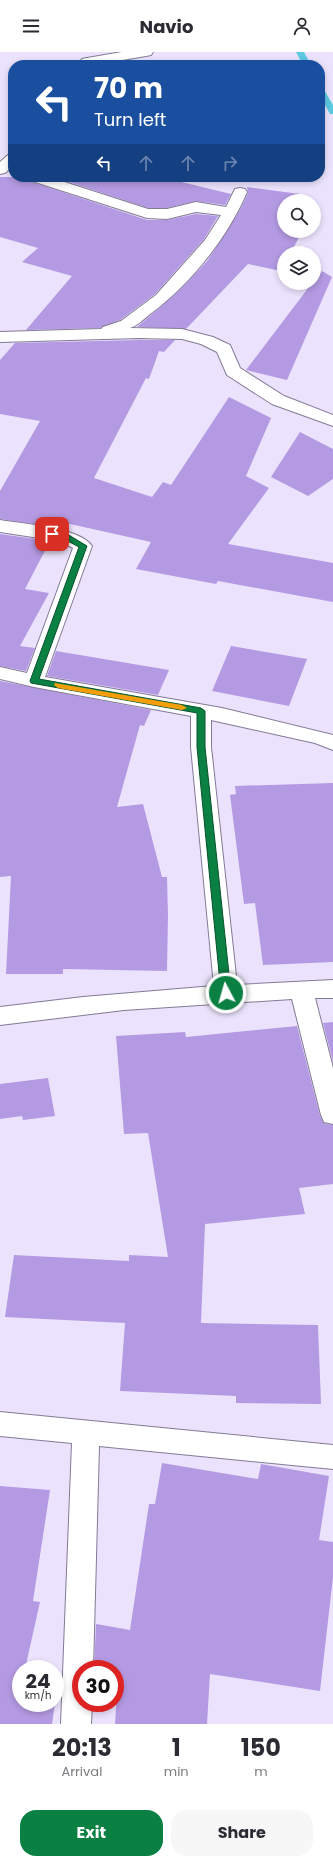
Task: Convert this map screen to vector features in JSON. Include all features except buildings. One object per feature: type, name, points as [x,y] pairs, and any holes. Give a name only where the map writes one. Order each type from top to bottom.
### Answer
[{"type":"street","points":[[86,60],[146,52]]},
{"type":"street","points":[[50,182],[147,213],[167,214],[196,207],[231,212]]},
{"type":"street","points":[[134,328],[211,243],[231,212],[240,192]]},
{"type":"street","points":[[3,341],[97,334],[134,328],[182,334],[207,340],[224,349],[233,371],[278,400],[333,421]]},
{"type":"street","points":[[0,526],[64,536],[83,546],[34,681]]},
{"type":"street","points":[[0,673],[34,681],[201,711],[320,738],[333,743]]},
{"type":"street","points":[[201,711],[201,747],[226,993]]},
{"type":"street","points":[[0,1016],[37,1010],[226,993],[333,988]]},
{"type":"street","points":[[301,990],[333,1115]]},
{"type":"street","points":[[0,1424],[86,1434],[333,1457]]},
{"type":"street","points":[[76,1724],[86,1434]]},
{"type":"waterway","points":[[300,52],[304,60]]},
{"type":"waterway","points":[[325,98],[333,112]]},
{"type":"slow traffic","points":[[58,685],[182,708]]},
{"type":"route","points":[[52,534],[64,536],[83,546],[34,681],[201,711],[201,747],[226,993]]}]
